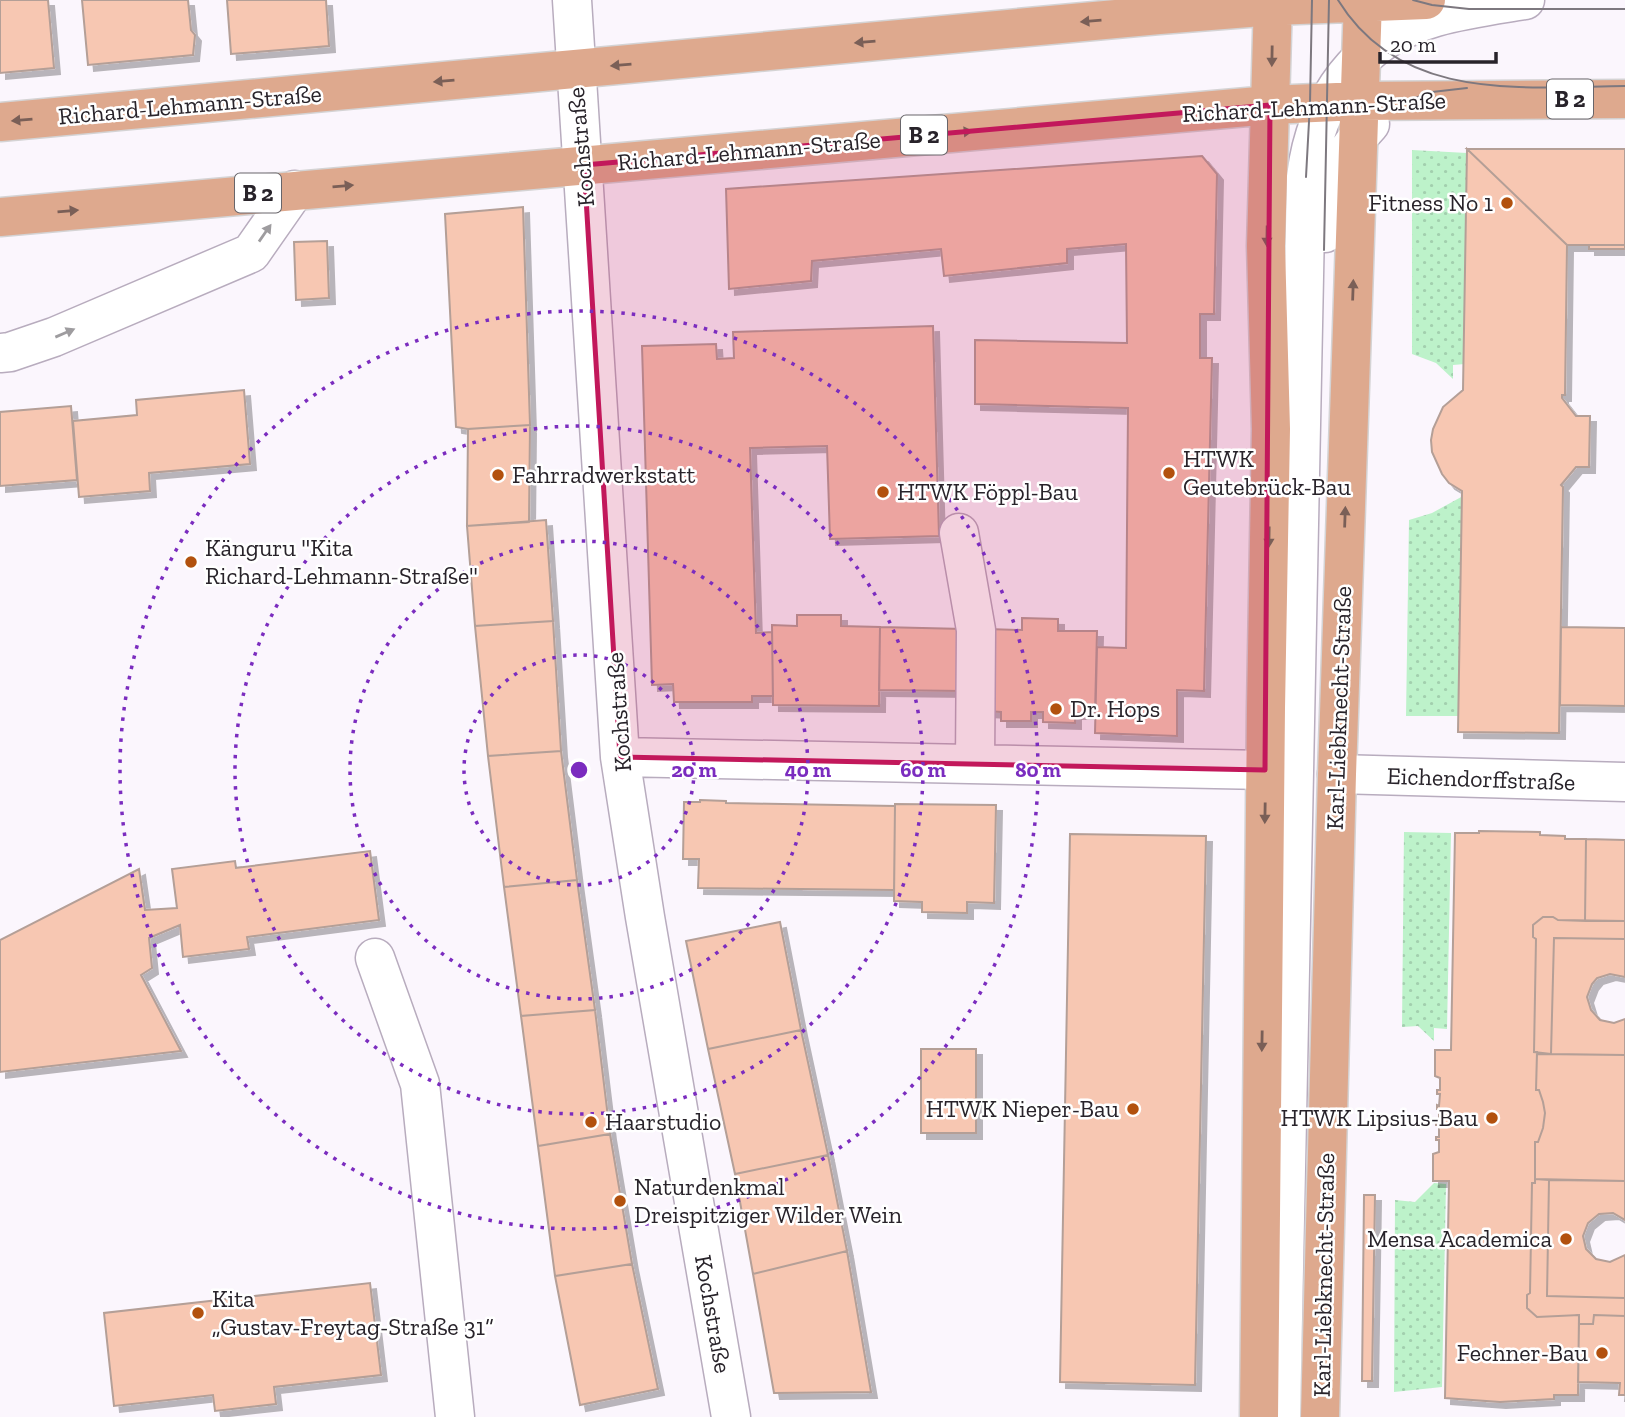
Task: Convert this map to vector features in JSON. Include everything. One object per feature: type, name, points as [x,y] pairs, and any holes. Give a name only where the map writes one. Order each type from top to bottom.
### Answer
[{"type":"main road","name":"Richard-Lehmann-Straße","points":[[0,122],[1273,3],[1426,0]]},
{"type":"main road","points":[[1361,59],[1363,2]]},
{"type":"main road","points":[[1259,1417],[1271,429],[1266,257],[1273,3]]},
{"type":"main road","name":"Richard-Lehmann-Straße","points":[[0,217],[1270,105],[1348,113],[1408,101],[1625,99]]},
{"type":"main road","name":"Karl-Liebknecht-Straße","points":[[1320,1417],[1337,774],[1348,113]]},
{"type":"street","name":"Kochstraße","points":[[572,0],[620,757],[731,1417]]},
{"type":"street","points":[[1300,1417],[1324,250],[1328,205],[1342,159],[1348,113],[1343,78],[1361,59],[1388,38],[1436,17],[1525,0]]},
{"type":"street","points":[[1281,1417],[1306,177],[1313,136],[1348,113]]},
{"type":"street","points":[[0,353],[54,337],[251,253],[295,190]]},
{"type":"street","points":[[959,533],[976,630],[975,764]]},
{"type":"street","points":[[620,757],[1265,771]]},
{"type":"street","name":"Eichendorffstraße","points":[[1337,774],[1625,782]]},
{"type":"street","points":[[375,958],[420,1084],[455,1417]]},
{"type":"highlighted area","points":[[1270,105],[1265,770],[620,757],[584,165]]},
{"type":"green space","points":[[1412,150],[1467,153],[1465,364],[1453,365],[1453,379],[1436,363],[1412,354]]},
{"type":"green space","points":[[1463,496],[1459,716],[1406,716],[1409,520],[1432,513]]},
{"type":"green space","points":[[1404,832],[1451,833],[1447,1029],[1434,1028],[1434,1041],[1418,1026],[1402,1027]]},
{"type":"green space","points":[[1434,1183],[1446,1184],[1442,1387],[1394,1392],[1395,1200],[1415,1202]]},
{"type":"building","points":[[0,0],[48,0],[54,68],[0,73]]},
{"type":"building","points":[[82,0],[188,0],[191,30],[195,35],[193,55],[88,65]]},
{"type":"building","points":[[227,0],[326,0],[329,46],[231,54]]},
{"type":"building","points":[[1467,149],[1567,245],[1565,395],[1562,395],[1562,398],[1576,416],[1590,416],[1589,467],[1576,467],[1561,485],[1559,733],[1458,732],[1462,491],[1449,483],[1442,474],[1432,452],[1431,440],[1443,407],[1463,390]]},
{"type":"building","points":[[1467,149],[1625,149],[1625,245],[1567,245]]},
{"type":"building","name":"HTWK Geutebrück-Bau","points":[[1202,156],[1217,174],[1214,314],[1200,314],[1200,358],[1212,358],[1204,691],[1177,690],[1177,736],[1095,733],[1097,647],[1126,648],[1128,408],[975,404],[975,340],[1127,343],[1126,244],[1067,249],[1067,263],[944,276],[941,249],[812,261],[811,281],[729,289],[726,189]]},
{"type":"building","points":[[523,207],[530,425],[468,429],[456,427],[445,214]]},
{"type":"building","points":[[327,241],[329,298],[296,300],[294,242]]},
{"type":"building","points":[[1589,245],[1625,245],[1625,249],[1589,249]]},
{"type":"building","name":"HTWK Föppl-Bau","points":[[933,326],[939,536],[830,539],[827,446],[750,448],[756,633],[772,632],[773,696],[752,696],[752,702],[674,702],[673,684],[652,685],[642,346],[716,344],[717,359],[734,358],[733,332]]},
{"type":"building","points":[[244,390],[250,464],[149,473],[150,491],[79,497],[73,421],[137,415],[136,400]]},
{"type":"building","points":[[71,406],[77,480],[0,486],[0,412]]},
{"type":"building","name":"Fahrradwerkstatt","points":[[530,425],[529,522],[467,526],[468,429]]},
{"type":"building","points":[[546,520],[553,621],[475,626],[467,526]]},
{"type":"building","points":[[797,615],[841,615],[841,626],[880,627],[879,706],[773,705],[772,625],[797,626]]},
{"type":"building","points":[[1022,618],[1058,619],[1058,631],[1097,631],[1095,713],[1075,713],[1075,723],[1043,722],[1043,712],[1031,712],[1031,721],[1001,721],[1001,712],[986,711],[988,629],[1022,630]]},
{"type":"building","points":[[553,621],[561,751],[488,756],[475,626]]},
{"type":"building","points":[[880,627],[964,629],[963,691],[879,690]]},
{"type":"building","points":[[1561,627],[1625,628],[1625,706],[1560,705]]},
{"type":"building","points":[[561,751],[577,880],[504,887],[488,756]]},
{"type":"building","points":[[700,800],[726,803],[895,806],[894,890],[698,888],[699,859],[683,859],[684,802]]},
{"type":"building","points":[[895,804],[996,805],[994,903],[967,902],[967,913],[922,912],[922,902],[894,901]]},
{"type":"building","name":"HTWK Lipsius-Bau","points":[[1540,832],[1540,835],[1565,836],[1565,839],[1586,839],[1585,921],[1543,917],[1533,925],[1533,937],[1536,939],[1536,1090],[1539,1090],[1545,1113],[1543,1128],[1538,1142],[1535,1142],[1530,1293],[1527,1295],[1527,1308],[1537,1317],[1579,1315],[1578,1395],[1554,1395],[1554,1399],[1500,1402],[1445,1398],[1449,1181],[1433,1181],[1433,1154],[1439,1152],[1439,1140],[1436,1140],[1436,1137],[1439,1137],[1439,1125],[1436,1125],[1436,1121],[1439,1121],[1437,1105],[1439,1106],[1440,1094],[1437,1094],[1437,1090],[1440,1090],[1440,1078],[1435,1076],[1435,1050],[1451,1050],[1455,833]]},
{"type":"building","name":"HTWK Nieper-Bau","points":[[1070,834],[1206,836],[1195,1385],[1060,1382]]},
{"type":"building","points":[[1586,839],[1625,840],[1625,921],[1585,921]]},
{"type":"building","points":[[370,851],[379,920],[247,937],[249,949],[183,957],[180,925],[149,938],[152,968],[141,975],[181,1051],[0,1072],[0,940],[139,869],[145,910],[177,908],[172,869],[235,861],[236,868]]},
{"type":"building","points":[[577,880],[595,1010],[521,1016],[504,887]]},
{"type":"building","points":[[1543,917],[1558,920],[1625,921],[1625,939],[1554,938],[1551,1054],[1534,1052],[1536,939],[1533,937],[1533,925]]},
{"type":"building","points":[[780,922],[801,1030],[708,1049],[686,941]]},
{"type":"building","points":[[1554,938],[1625,939],[1625,977],[1610,974],[1597,978],[1587,997],[1591,1010],[1600,1020],[1614,1023],[1625,1019],[1625,1055],[1551,1054]]},
{"type":"building","points":[[595,1010],[610,1134],[538,1146],[521,1016]]},
{"type":"building","points":[[801,1030],[828,1155],[735,1174],[708,1049]]},
{"type":"building","points":[[921,1049],[976,1049],[976,1133],[921,1133]]},
{"type":"building","points":[[1537,1054],[1625,1055],[1625,1181],[1535,1179],[1535,1142],[1538,1142],[1543,1128],[1545,1113],[1539,1090],[1536,1090]]},
{"type":"building","points":[[610,1134],[632,1264],[555,1276],[538,1146]]},
{"type":"building","points":[[828,1155],[847,1251],[753,1274],[735,1174]]},
{"type":"building","points":[[1535,1179],[1549,1180],[1547,1296],[1625,1298],[1625,1316],[1594,1315],[1593,1324],[1579,1324],[1579,1315],[1537,1317],[1527,1308],[1527,1295],[1530,1293],[1532,1183],[1535,1183]]},
{"type":"building","name":"Mensa Academica","points":[[1549,1180],[1625,1181],[1625,1220],[1613,1213],[1599,1214],[1588,1223],[1583,1236],[1586,1249],[1596,1259],[1610,1262],[1625,1255],[1625,1298],[1547,1296]]},
{"type":"building","points":[[1364,1195],[1375,1195],[1372,1381],[1362,1381]]},
{"type":"building","points":[[847,1251],[871,1392],[774,1393],[753,1274]]},
{"type":"building","points":[[632,1264],[658,1389],[580,1405],[555,1276]]},
{"type":"building","points":[[370,1283],[381,1375],[274,1387],[276,1404],[215,1411],[213,1395],[114,1406],[104,1313]]},
{"type":"building","name":"Fechner-Bau","points":[[1594,1315],[1625,1316],[1625,1395],[1619,1395],[1620,1383],[1578,1382],[1579,1324],[1593,1324]]},
{"type":"tram line","points":[[1306,177],[1312,0]]},
{"type":"tram line","points":[[1324,250],[1329,0]]},
{"type":"tram line","points":[[1338,0],[1364,33],[1395,57],[1429,73],[1466,82],[1506,86],[1625,86]]},
{"type":"tram line","points":[[1413,0],[1469,9],[1625,9]]},
{"type":"tram line","points":[[1407,101],[1432,92],[1467,88]]},
{"type":"place","name":"Fitness No 1","points":[[1507,203]]},
{"type":"place","name":"HTWK Geutebrück-Bau","points":[[1169,473]]},
{"type":"place","name":"Fahrradwerkstatt","points":[[498,475]]},
{"type":"place","name":"HTWK Föppl-Bau","points":[[883,492]]},
{"type":"place","name":"Känguru \"Kita Richard-Lehmann-Straße\"","points":[[191,562]]},
{"type":"place","name":"Dr. Hops","points":[[1056,709]]},
{"type":"place","name":"HTWK Nieper-Bau","points":[[1133,1109]]},
{"type":"place","name":"HTWK Lipsius-Bau","points":[[1492,1118]]},
{"type":"place","name":"Haarstudio","points":[[591,1122]]},
{"type":"place","name":"Naturdenkmal Dreispitziger Wilder Wein","points":[[620,1201]]},
{"type":"place","name":"Mensa Academica","points":[[1566,1239]]},
{"type":"place","name":"Kita „Gustav-Freytag-Straße 31“","points":[[198,1313]]},
{"type":"place","name":"Fechner-Bau","points":[[1602,1353]]}]
